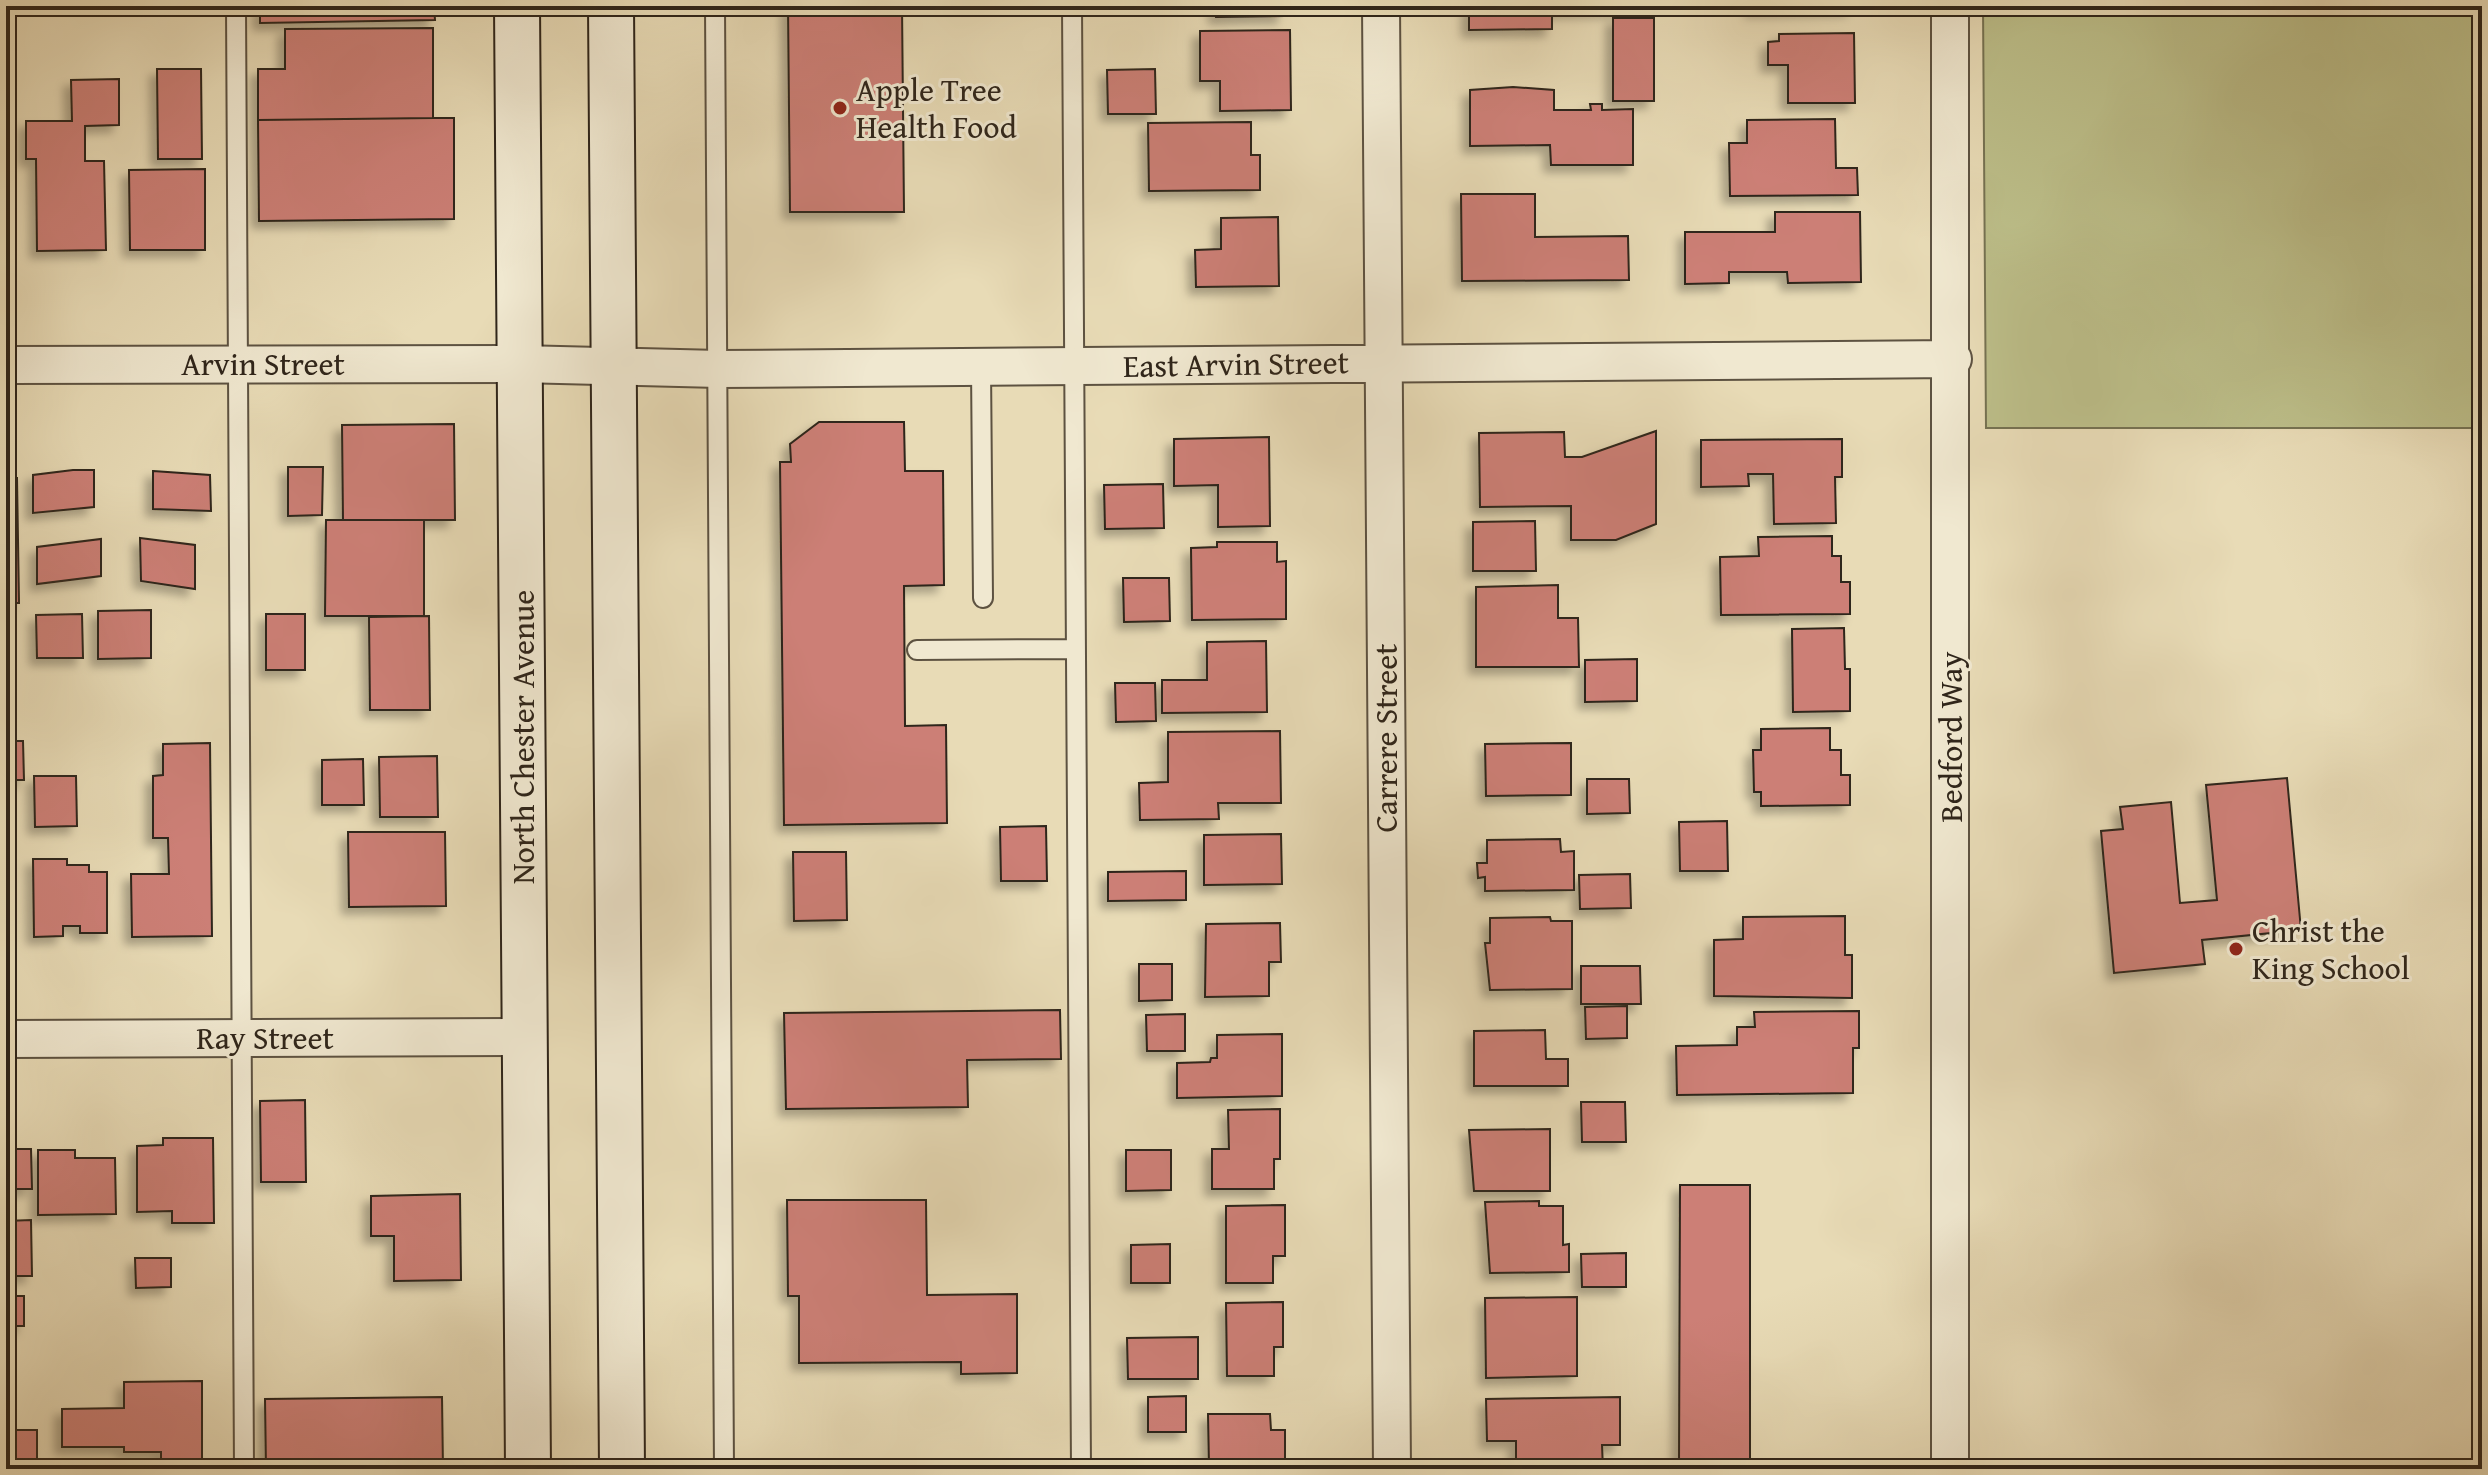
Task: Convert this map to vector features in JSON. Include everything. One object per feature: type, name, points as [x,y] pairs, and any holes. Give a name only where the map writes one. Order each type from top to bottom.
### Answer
[{"type":"main road","name":"North Chester Avenue","points":[[517,6],[528,1469]]},
{"type":"main road","points":[[611,6],[622,1469]]},
{"type":"street","name":"Carrere Street","points":[[1381,6],[1392,1469]]},
{"type":"street","name":"Bedford Way","points":[[1950,6],[1953,359],[1950,1469]]},
{"type":"street","name":"East Arvin Street","points":[[520,364],[719,369],[1953,359]]},
{"type":"street","name":"Arvin Street","points":[[6,365],[520,364]]},
{"type":"street","name":"Ray Street","points":[[6,1039],[525,1037]]},
{"type":"lane","points":[[236,6],[244,1469]]},
{"type":"lane","points":[[715,6],[724,1469]]},
{"type":"lane","points":[[1072,6],[1081,1469]]},
{"type":"lane","points":[[981,367],[983,598]]},
{"type":"lane","points":[[917,650],[1075,649]]},
{"type":"green space","points":[[1983,6],[2482,6],[2482,428],[1986,428]]},
{"type":"building","points":[[260,6],[434,6],[435,20],[260,23]]},
{"type":"building","points":[[788,6],[902,6],[904,212],[790,212]]},
{"type":"building","points":[[1215,6],[1284,6],[1284,16],[1216,17]]},
{"type":"building","points":[[1469,6],[1632,6],[1632,10],[1552,11],[1552,29],[1469,30]]},
{"type":"building","points":[[1752,6],[1853,6],[1853,9],[1752,10]]},
{"type":"building","points":[[1613,18],[1654,18],[1654,101],[1613,101]]},
{"type":"building","points":[[433,28],[433,118],[258,120],[258,69],[285,69],[285,29]]},
{"type":"building","points":[[1290,30],[1291,110],[1220,111],[1220,81],[1200,81],[1200,31]]},
{"type":"building","points":[[1854,33],[1855,103],[1788,103],[1788,65],[1768,65],[1768,42],[1779,41],[1779,34]]},
{"type":"building","points":[[157,69],[201,69],[202,159],[158,159]]},
{"type":"building","points":[[1155,69],[1156,114],[1108,114],[1107,70]]},
{"type":"building","points":[[119,79],[119,125],[85,126],[85,161],[104,161],[106,250],[37,251],[36,159],[26,159],[26,121],[72,121],[71,80]]},
{"type":"building","points":[[1513,87],[1554,90],[1554,110],[1591,110],[1590,104],[1602,104],[1602,110],[1633,109],[1633,165],[1551,165],[1550,145],[1470,146],[1470,90]]},
{"type":"building","points":[[454,118],[454,219],[259,221],[258,120]]},
{"type":"building","points":[[1835,119],[1836,168],[1857,168],[1858,195],[1730,196],[1729,143],[1747,143],[1747,120]]},
{"type":"building","points":[[1251,122],[1251,155],[1260,155],[1260,190],[1149,191],[1148,123]]},
{"type":"building","points":[[205,169],[205,250],[130,250],[129,170]]},
{"type":"building","points":[[6,194],[10,194],[10,250],[6,250]]},
{"type":"building","points":[[1461,194],[1535,194],[1535,237],[1628,236],[1629,280],[1462,281]]},
{"type":"building","points":[[1775,212],[1860,212],[1861,282],[1788,283],[1787,272],[1729,272],[1729,283],[1685,284],[1685,232],[1775,232]]},
{"type":"building","points":[[1278,217],[1279,286],[1196,287],[1195,250],[1221,249],[1221,218]]},
{"type":"building","points":[[819,422],[904,422],[905,471],[943,471],[944,585],[904,586],[905,726],[946,725],[947,823],[784,825],[780,462],[791,462],[790,444]]},
{"type":"building","points":[[454,424],[455,520],[343,520],[342,425]]},
{"type":"building","points":[[1656,431],[1656,524],[1616,540],[1571,540],[1571,506],[1480,507],[1479,433],[1564,432],[1565,457],[1582,457]]},
{"type":"building","points":[[1269,437],[1270,526],[1218,527],[1218,485],[1174,486],[1174,439]]},
{"type":"building","points":[[1842,439],[1842,477],[1835,477],[1836,523],[1774,524],[1773,474],[1748,474],[1749,486],[1701,487],[1701,440]]},
{"type":"building","points":[[288,467],[323,467],[322,515],[288,516]]},
{"type":"building","points":[[94,470],[94,507],[33,513],[33,475]]},
{"type":"building","points":[[153,471],[210,475],[211,511],[153,509]]},
{"type":"building","points":[[6,478],[17,478],[19,603],[6,603]]},
{"type":"building","points":[[1163,484],[1164,528],[1105,529],[1104,485]]},
{"type":"building","points":[[326,520],[424,520],[424,616],[325,616]]},
{"type":"building","points":[[1535,521],[1536,571],[1473,571],[1473,522]]},
{"type":"building","points":[[1832,536],[1832,556],[1841,556],[1841,582],[1850,582],[1850,614],[1721,615],[1720,557],[1759,556],[1758,537]]},
{"type":"building","points":[[140,538],[195,545],[195,589],[141,581]]},
{"type":"building","points":[[101,539],[101,576],[37,584],[37,547]]},
{"type":"building","points":[[1217,542],[1277,542],[1277,562],[1286,561],[1286,619],[1192,620],[1191,548],[1217,547]]},
{"type":"building","points":[[1123,578],[1169,578],[1170,621],[1124,622]]},
{"type":"building","points":[[1558,585],[1558,618],[1578,618],[1579,667],[1476,667],[1476,587]]},
{"type":"building","points":[[151,610],[151,658],[98,659],[98,611]]},
{"type":"building","points":[[82,614],[83,658],[37,658],[36,615]]},
{"type":"building","points":[[266,614],[305,614],[305,670],[266,670]]},
{"type":"building","points":[[429,616],[430,710],[370,710],[369,617]]},
{"type":"building","points":[[1844,628],[1845,669],[1850,669],[1850,711],[1793,712],[1792,629]]},
{"type":"building","points":[[1266,641],[1267,712],[1162,713],[1162,680],[1207,680],[1207,642]]},
{"type":"building","points":[[1637,659],[1637,701],[1585,702],[1585,660]]},
{"type":"building","points":[[1115,683],[1155,683],[1156,721],[1116,722]]},
{"type":"building","points":[[1830,728],[1830,750],[1841,750],[1841,775],[1850,775],[1850,805],[1761,806],[1761,792],[1754,792],[1753,750],[1761,750],[1761,729]]},
{"type":"building","points":[[1280,731],[1281,803],[1218,803],[1219,819],[1140,820],[1139,783],[1168,782],[1168,732]]},
{"type":"building","points":[[6,741],[23,741],[24,780],[6,780]]},
{"type":"building","points":[[210,743],[212,936],[132,937],[131,874],[169,874],[168,838],[153,838],[153,776],[163,775],[163,744]]},
{"type":"building","points":[[1571,743],[1571,795],[1486,796],[1485,744]]},
{"type":"building","points":[[437,756],[438,817],[380,817],[379,757]]},
{"type":"building","points":[[363,759],[364,805],[322,805],[322,760]]},
{"type":"building","points":[[34,776],[76,776],[77,826],[35,827]]},
{"type":"building","points":[[2287,778],[2301,930],[2202,940],[2205,964],[2114,973],[2101,831],[2123,829],[2120,807],[2171,802],[2180,903],[2217,900],[2206,785]]},
{"type":"building","points":[[1587,779],[1629,779],[1630,813],[1587,814]]},
{"type":"building","points":[[1727,821],[1728,871],[1680,871],[1679,822]]},
{"type":"building","points":[[1046,826],[1047,881],[1001,881],[1000,827]]},
{"type":"building","points":[[348,832],[445,832],[446,906],[349,907]]},
{"type":"building","points":[[1281,834],[1282,884],[1204,885],[1204,835]]},
{"type":"building","points":[[1560,839],[1561,852],[1574,851],[1574,890],[1485,891],[1485,877],[1478,878],[1477,863],[1487,863],[1487,840]]},
{"type":"building","points":[[793,852],[846,852],[847,920],[794,921]]},
{"type":"building","points":[[6,857],[15,857],[16,936],[6,936]]},
{"type":"building","points":[[33,859],[67,859],[67,865],[89,865],[89,872],[107,872],[107,933],[80,933],[80,926],[63,926],[63,936],[34,937]]},
{"type":"building","points":[[1186,871],[1186,900],[1108,901],[1108,872]]},
{"type":"building","points":[[1630,874],[1631,908],[1580,909],[1579,875]]},
{"type":"building","points":[[1845,916],[1845,955],[1852,955],[1852,998],[1714,996],[1714,940],[1743,939],[1743,917]]},
{"type":"building","points":[[1550,917],[1551,921],[1572,921],[1572,989],[1490,990],[1485,943],[1490,943],[1490,918]]},
{"type":"building","points":[[1280,923],[1281,962],[1269,962],[1269,996],[1205,997],[1206,924]]},
{"type":"building","points":[[1139,964],[1172,964],[1172,1000],[1139,1001]]},
{"type":"building","points":[[1581,966],[1640,966],[1641,1004],[1581,1004]]},
{"type":"building","points":[[1627,1006],[1627,1038],[1586,1039],[1585,1007]]},
{"type":"building","points":[[1060,1010],[1061,1059],[967,1060],[968,1107],[786,1109],[784,1013]]},
{"type":"building","points":[[1859,1011],[1859,1048],[1853,1048],[1853,1093],[1677,1095],[1676,1046],[1737,1045],[1737,1027],[1755,1027],[1754,1012]]},
{"type":"building","points":[[1185,1014],[1185,1051],[1147,1051],[1146,1015]]},
{"type":"building","points":[[1545,1030],[1546,1059],[1568,1059],[1568,1086],[1474,1086],[1474,1031]]},
{"type":"building","points":[[1282,1034],[1282,1096],[1177,1098],[1177,1063],[1210,1062],[1211,1058],[1217,1058],[1217,1035]]},
{"type":"building","points":[[305,1100],[306,1182],[261,1182],[260,1101]]},
{"type":"building","points":[[1581,1102],[1625,1102],[1626,1142],[1582,1142]]},
{"type":"building","points":[[1280,1109],[1280,1159],[1274,1159],[1274,1189],[1212,1189],[1212,1149],[1229,1149],[1228,1110]]},
{"type":"building","points":[[1550,1129],[1550,1191],[1474,1191],[1469,1130]]},
{"type":"building","points":[[163,1138],[213,1138],[214,1223],[172,1223],[172,1211],[137,1212],[137,1146],[163,1145]]},
{"type":"building","points":[[6,1149],[31,1149],[32,1189],[6,1189]]},
{"type":"building","points":[[38,1150],[75,1150],[75,1158],[115,1158],[116,1214],[38,1215]]},
{"type":"building","points":[[1126,1150],[1171,1150],[1171,1190],[1126,1191]]},
{"type":"building","points":[[1680,1185],[1750,1185],[1750,1469],[1679,1469]]},
{"type":"building","points":[[460,1194],[461,1280],[394,1281],[394,1236],[371,1236],[371,1196]]},
{"type":"building","points":[[787,1200],[926,1200],[927,1295],[1017,1294],[1017,1373],[961,1374],[961,1362],[799,1363],[799,1296],[788,1296]]},
{"type":"building","points":[[1539,1201],[1539,1206],[1563,1206],[1563,1245],[1569,1244],[1569,1272],[1490,1273],[1485,1202]]},
{"type":"building","points":[[1285,1205],[1285,1256],[1273,1256],[1273,1283],[1226,1283],[1226,1206]]},
{"type":"building","points":[[31,1220],[32,1276],[6,1276],[6,1221]]},
{"type":"building","points":[[1170,1244],[1170,1283],[1131,1283],[1131,1245]]},
{"type":"building","points":[[1626,1253],[1626,1287],[1582,1287],[1581,1254]]},
{"type":"building","points":[[135,1258],[171,1258],[171,1287],[136,1288]]},
{"type":"building","points":[[6,1296],[24,1296],[24,1326],[6,1326]]},
{"type":"building","points":[[1577,1297],[1577,1376],[1486,1378],[1485,1298]]},
{"type":"building","points":[[1283,1302],[1283,1347],[1274,1347],[1274,1376],[1227,1376],[1226,1303]]},
{"type":"building","points":[[1198,1337],[1198,1379],[1128,1379],[1127,1338]]},
{"type":"building","points":[[202,1381],[202,1459],[161,1459],[161,1452],[124,1452],[124,1447],[62,1447],[62,1409],[124,1408],[124,1382]]},
{"type":"building","points":[[1186,1396],[1186,1432],[1148,1432],[1148,1397]]},
{"type":"building","points":[[442,1397],[443,1469],[266,1469],[265,1399]]},
{"type":"building","points":[[1620,1397],[1620,1445],[1602,1445],[1603,1469],[1516,1469],[1516,1441],[1487,1441],[1486,1399]]},
{"type":"building","points":[[1208,1414],[1270,1414],[1271,1430],[1285,1430],[1285,1469],[1209,1466]]},
{"type":"building","points":[[6,1430],[37,1430],[37,1469],[6,1469]]},
{"type":"place","name":"Apple Tree Health Food","points":[[840,108]]},
{"type":"place","name":"Christ the King School","points":[[2236,949]]}]
